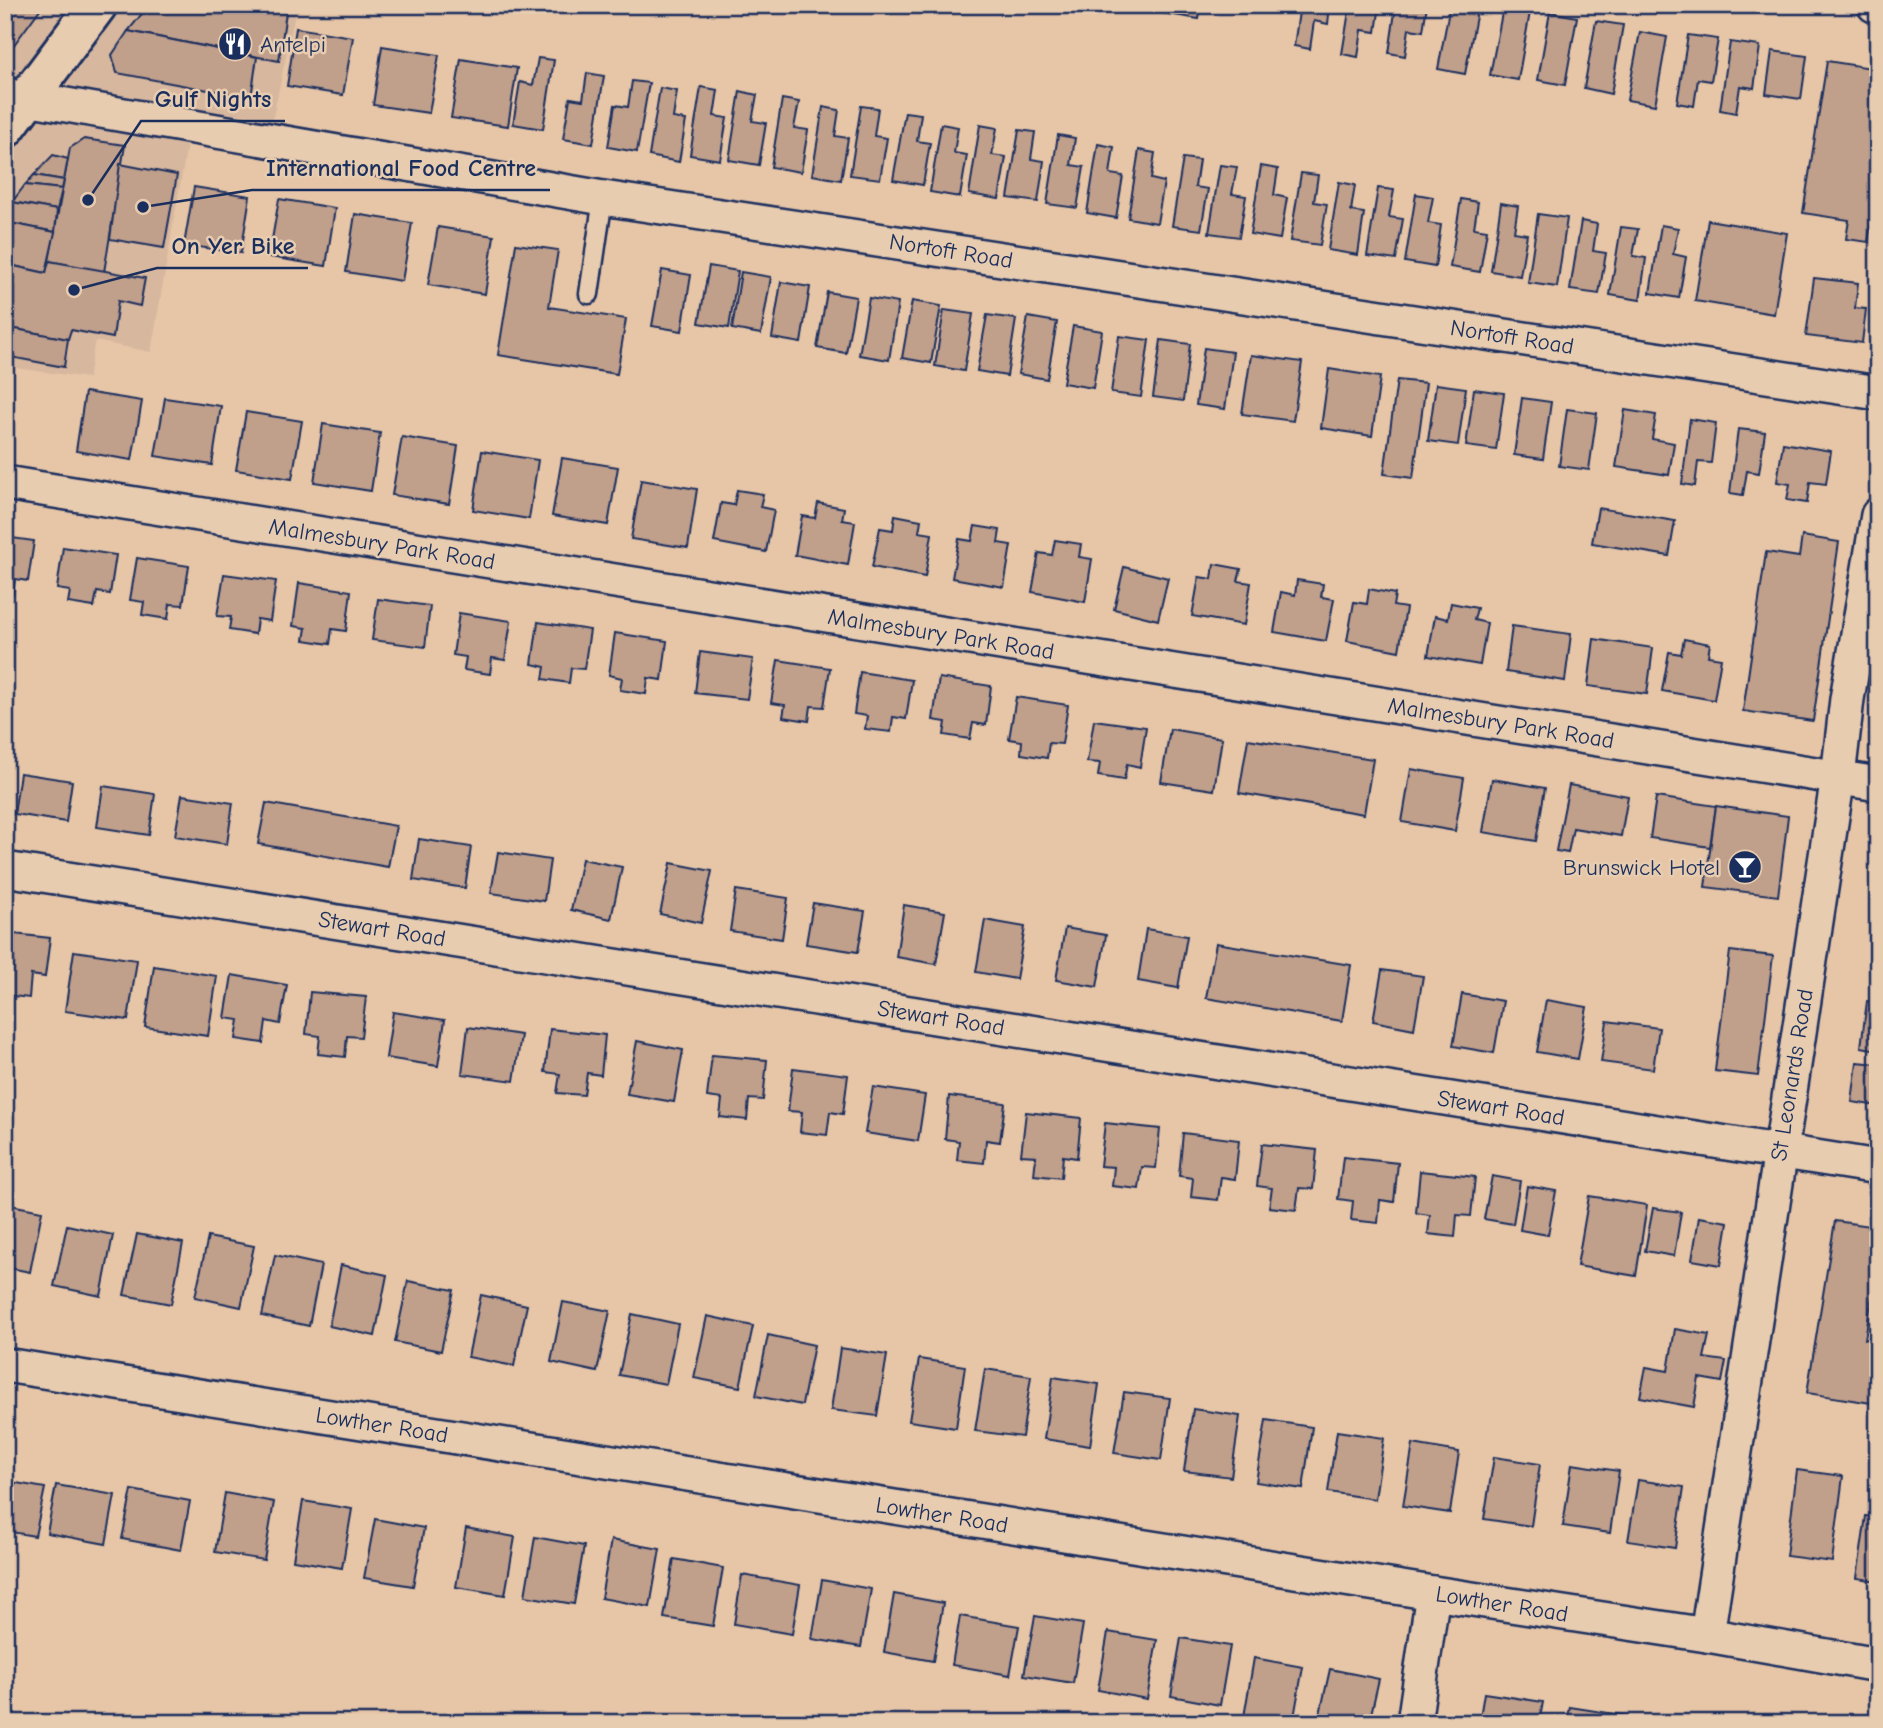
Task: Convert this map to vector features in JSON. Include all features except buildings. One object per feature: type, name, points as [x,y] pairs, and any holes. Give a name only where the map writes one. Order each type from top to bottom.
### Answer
[{"type":"main road","points":[[12,103],[97,5]]},
{"type":"street","name":"Nortoft Road","points":[[12,103],[603,198],[1878,393]]},
{"type":"street","name":"Malmesbury Park Road","points":[[5,483],[1878,784]]},
{"type":"street","name":"St Leonards Road","points":[[1707,1635],[1838,778],[1847,699],[1878,515]]},
{"type":"street","name":"Stewart Road","points":[[5,869],[1878,1167]]},
{"type":"street","name":"Lowther Road","points":[[5,1366],[1707,1635],[1878,1665]]},
{"type":"street","points":[[1414,1723],[1433,1593]]},
{"type":"lane","points":[[589,294],[603,198]]},
{"type":"shaded area","points":[[5,5],[297,5],[268,140],[190,128],[151,352],[95,341],[88,378],[9,367],[5,384]]},
{"type":"place","name":"Antelpi","points":[[235,44]]},
{"type":"place","name":"Gulf Nights","points":[[88,200]]},
{"type":"place","name":"International Food Centre","points":[[143,207]]},
{"type":"place","name":"On Yer Bike","points":[[74,290]]},
{"type":"place","name":"Brunswick Hotel","points":[[1745,867]]}]
